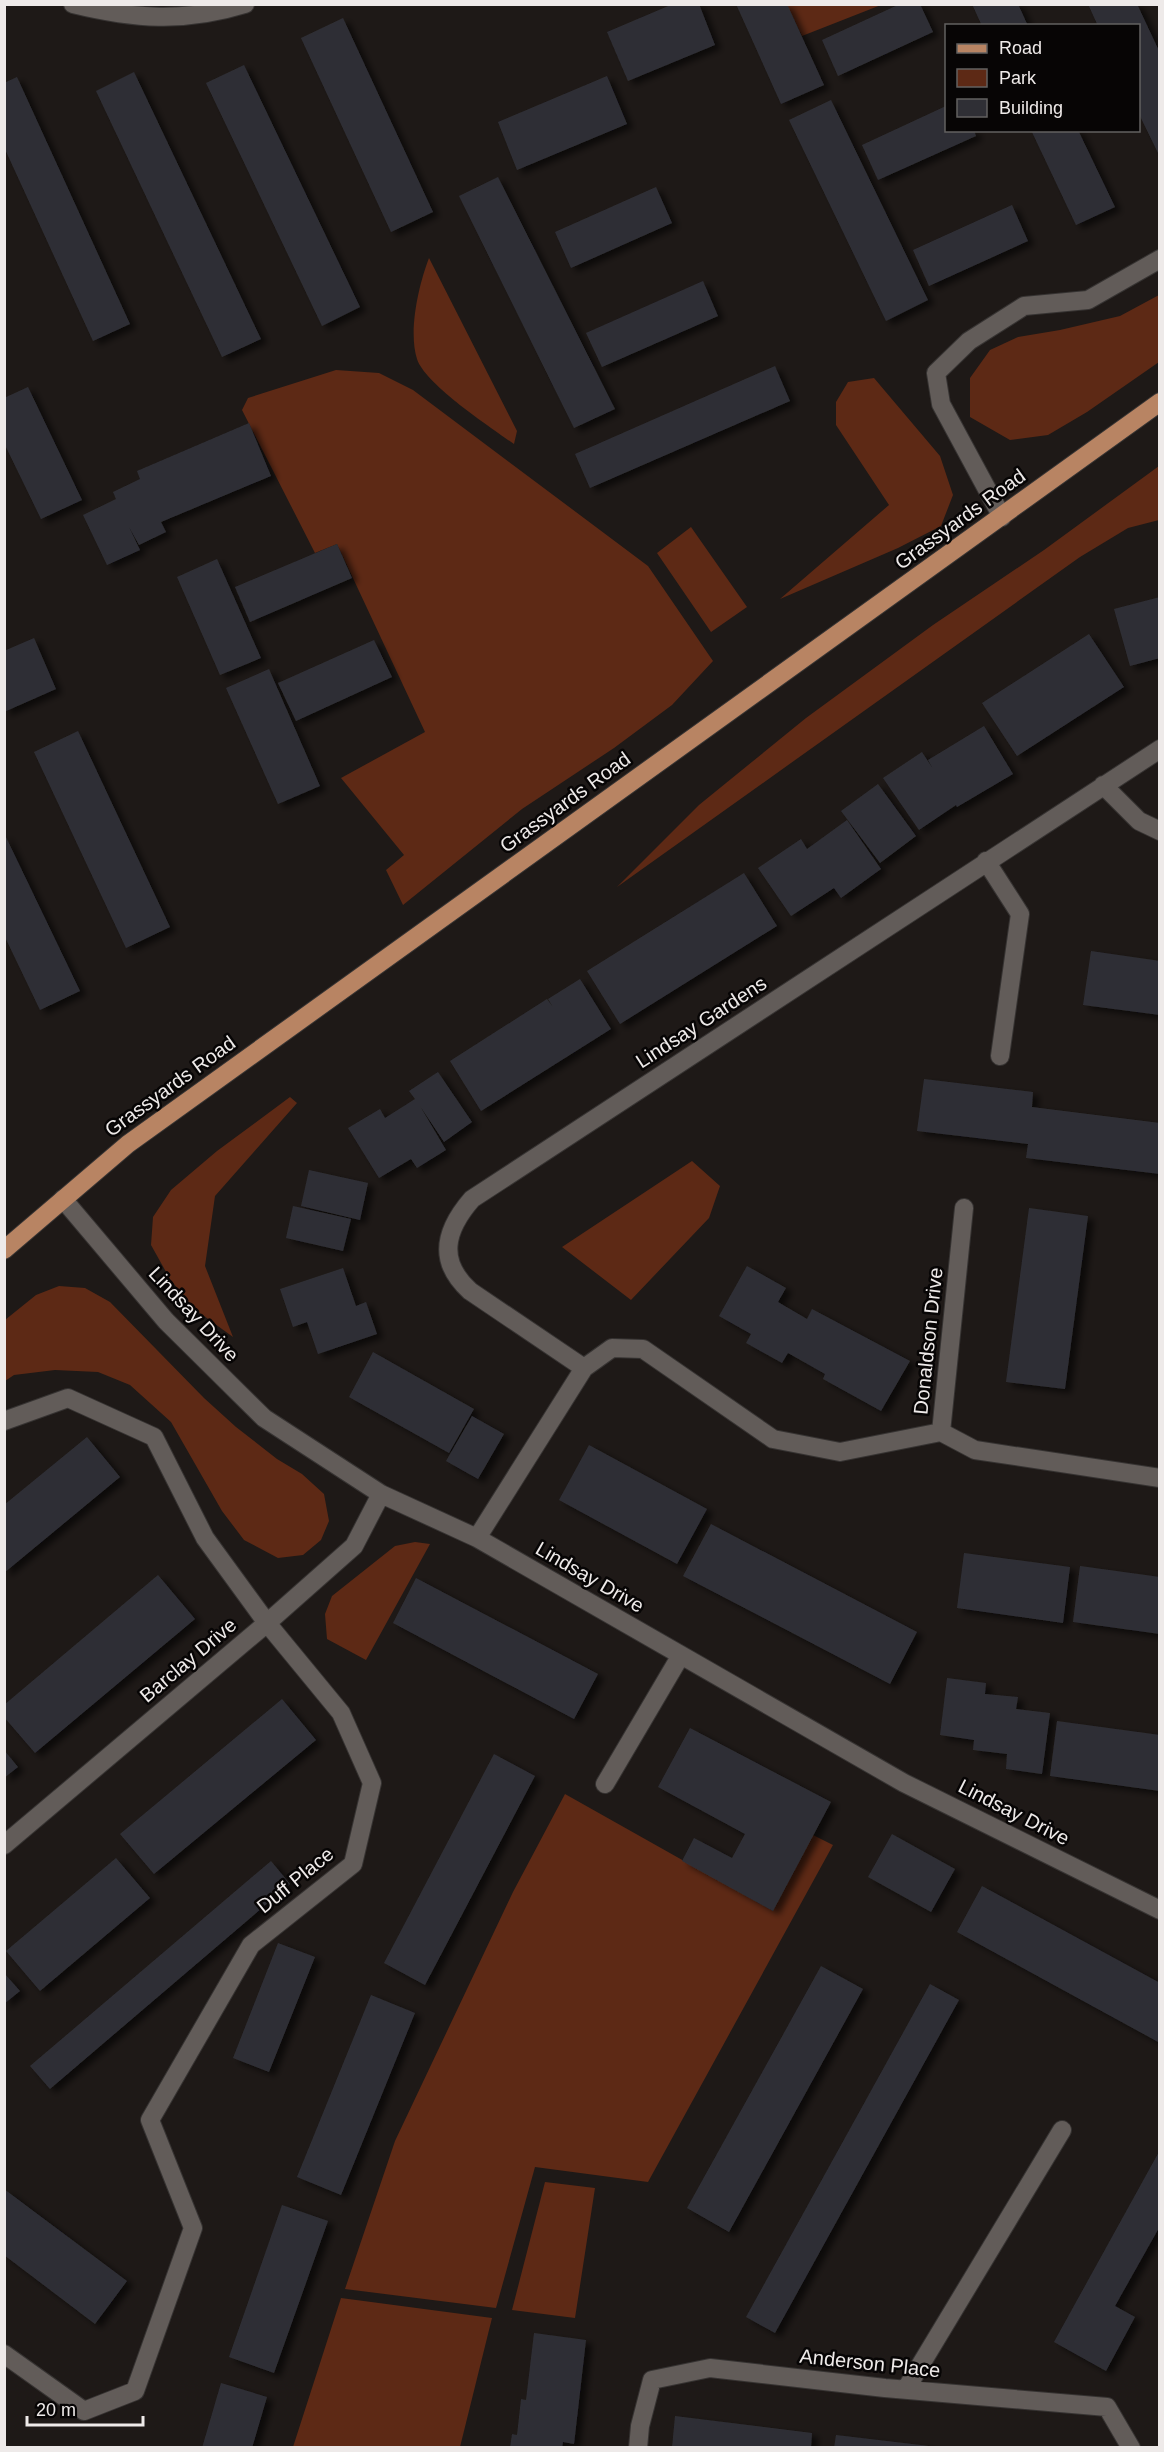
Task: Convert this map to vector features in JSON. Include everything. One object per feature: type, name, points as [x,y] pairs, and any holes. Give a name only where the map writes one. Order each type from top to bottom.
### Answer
[{"type":"main road","name":"Grassyards Road","points":[[4,1250],[138,1137],[1160,402]]},
{"type":"street","points":[[73,4],[98,11],[153,18],[213,14],[245,4]]},
{"type":"street","points":[[1002,517],[941,404],[936,373],[969,340],[1024,306],[1088,300],[1160,259]]},
{"type":"street","name":"Lindsay Gardens","points":[[584,1368],[470,1291],[458,1280],[451,1267],[449,1233],[459,1213],[472,1199],[1160,749]]},
{"type":"street","points":[[1103,785],[1139,821],[1160,831]]},
{"type":"street","points":[[986,861],[1020,914],[1000,1056]]},
{"type":"street","name":"Lindsay Drive","points":[[63,1199],[166,1321],[264,1418],[381,1494],[477,1538],[904,1783],[1160,1910]]},
{"type":"street","name":"Donaldson Drive","points":[[964,1208],[941,1432],[975,1450],[1160,1478]]},
{"type":"street","points":[[477,1538],[584,1368],[612,1348],[643,1349],[773,1439],[840,1452],[941,1432]]},
{"type":"street","name":"Duff Place","points":[[4,1421],[68,1398],[154,1437],[205,1538],[267,1623],[341,1713],[372,1783],[352,1864],[251,1945],[150,2120],[193,2228],[135,2391],[84,2411],[4,2354]]},
{"type":"street","name":"Barclay Drive","points":[[4,1845],[267,1623],[354,1546],[381,1494]]},
{"type":"street","points":[[606,1784],[681,1655]]},
{"type":"street","points":[[906,2389],[1062,2130]]},
{"type":"street","name":"Anderson Place","points":[[638,2448],[640,2426],[652,2380],[710,2368],[1107,2407],[1131,2448]]},
{"type":"green space","points":[[787,5],[881,5],[802,36]]},
{"type":"green space","points":[[429,258],[517,431],[514,444],[445,392],[422,369],[417,359],[414,322],[418,294]]},
{"type":"green space","points":[[1159,295],[1159,362],[1087,412],[1048,435],[1010,440],[970,417],[970,378],[990,350],[1018,337],[1120,316]]},
{"type":"green space","points":[[336,370],[379,373],[413,390],[648,566],[713,661],[672,705],[614,748],[522,809],[403,905],[386,870],[404,855],[341,778],[425,732],[337,544],[315,553],[242,410],[248,398]]},
{"type":"green space","points":[[874,378],[940,456],[953,495],[941,526],[898,548],[780,599],[889,505],[836,425],[836,402],[848,382]]},
{"type":"green space","points":[[1159,466],[1159,520],[1128,528],[1080,557],[617,887],[699,805],[806,718],[933,625],[1044,550]]},
{"type":"green space","points":[[691,527],[747,607],[711,632],[657,553]]},
{"type":"green space","points":[[290,1097],[297,1103],[215,1196],[205,1266],[233,1337],[193,1308],[170,1279],[151,1245],[153,1217],[171,1190],[217,1151]]},
{"type":"green space","points":[[692,1161],[720,1186],[709,1218],[631,1300],[562,1247]]},
{"type":"green space","points":[[59,1286],[85,1288],[110,1302],[204,1398],[236,1427],[277,1459],[302,1474],[324,1494],[329,1521],[321,1540],[303,1555],[278,1558],[244,1540],[222,1511],[171,1422],[130,1385],[98,1372],[55,1370],[14,1375],[5,1381],[5,1320],[36,1295]]},
{"type":"green space","points":[[415,1542],[430,1544],[366,1660],[327,1639],[325,1614],[332,1596],[395,1546]]},
{"type":"green space","points":[[565,1794],[773,1911],[813,1835],[833,1845],[648,2182],[535,2167],[496,2308],[345,2289],[395,2141],[513,1892]]},
{"type":"green space","points":[[545,2182],[595,2188],[575,2318],[512,2310]]},
{"type":"green space","points":[[341,2298],[492,2318],[460,2447],[293,2447]]},
{"type":"building","points":[[673,4],[699,4],[715,45],[628,81],[607,32]]},
{"type":"building","points":[[736,4],[787,4],[824,85],[781,104]]},
{"type":"building","points":[[900,4],[920,4],[933,32],[838,76],[822,40]]},
{"type":"building","points":[[972,4],[1018,4],[1027,24],[981,24]]},
{"type":"building","points":[[1088,4],[1137,4],[1160,53],[1160,157],[1140,116],[1140,24],[1097,24]]},
{"type":"building","points":[[343,18],[433,212],[391,232],[301,38]]},
{"type":"building","points":[[244,65],[360,307],[322,326],[206,83]]},
{"type":"building","points":[[134,72],[261,339],[222,357],[96,91]]},
{"type":"building","points":[[607,76],[627,124],[517,170],[498,122]]},
{"type":"building","points":[[17,77],[130,324],[93,341],[4,147],[4,83]]},
{"type":"building","points":[[831,100],[928,300],[886,321],[789,120]]},
{"type":"building","points":[[945,106],[945,132],[975,132],[976,136],[878,180],[862,145]]},
{"type":"building","points":[[1032,132],[1079,132],[1115,207],[1076,225]]},
{"type":"building","points":[[498,177],[615,409],[574,428],[459,196]]},
{"type":"building","points":[[656,187],[672,223],[571,268],[555,232]]},
{"type":"building","points":[[1012,205],[1028,241],[929,286],[913,250]]},
{"type":"building","points":[[703,281],[718,316],[602,367],[586,333]]},
{"type":"building","points":[[775,366],[790,401],[590,488],[575,454]]},
{"type":"building","points":[[28,387],[82,500],[41,519],[4,443],[4,398]]},
{"type":"building","points":[[249,423],[271,476],[161,522],[166,532],[139,545],[129,527],[140,550],[107,565],[83,515],[116,499],[113,492],[140,479],[137,471]]},
{"type":"building","points":[[337,544],[352,578],[250,622],[235,587]]},
{"type":"building","points":[[217,559],[261,658],[220,675],[177,577]]},
{"type":"building","points":[[1160,597],[1160,658],[1130,666],[1114,609]]},
{"type":"building","points":[[1089,634],[1124,687],[1017,756],[982,703]]},
{"type":"building","points":[[34,638],[56,689],[4,712],[4,651]]},
{"type":"building","points":[[374,640],[392,677],[296,721],[278,683]]},
{"type":"building","points":[[269,669],[320,786],[278,804],[226,688]]},
{"type":"building","points":[[984,726],[1013,774],[957,807],[956,805],[919,830],[883,778],[922,752],[933,769],[928,760]]},
{"type":"building","points":[[78,731],[170,927],[126,948],[34,752]]},
{"type":"building","points":[[878,784],[916,836],[880,863],[841,811]]},
{"type":"building","points":[[847,820],[881,869],[841,898],[834,888],[791,916],[758,868],[801,839],[807,849]]},
{"type":"building","points":[[4,833],[80,991],[40,1010],[4,935]]},
{"type":"building","points":[[744,873],[777,926],[620,1024],[587,971]]},
{"type":"building","points":[[1091,951],[1160,961],[1160,1015],[1083,1005]]},
{"type":"building","points":[[580,979],[611,1029],[481,1111],[450,1061],[547,999],[553,1007],[548,999]]},
{"type":"building","points":[[438,1072],[472,1122],[444,1142],[420,1106],[446,1150],[417,1168],[411,1159],[379,1178],[348,1128],[380,1109],[385,1118],[415,1099],[409,1091]]},
{"type":"building","points":[[924,1079],[1033,1092],[1032,1107],[1160,1123],[1160,1174],[1026,1158],[1028,1144],[917,1131]]},
{"type":"building","points":[[309,1170],[368,1183],[360,1220],[301,1206]]},
{"type":"building","points":[[293,1206],[351,1219],[343,1251],[286,1238]]},
{"type":"building","points":[[1029,1208],[1088,1216],[1065,1389],[1006,1382]]},
{"type":"building","points":[[747,1266],[786,1288],[778,1302],[807,1319],[812,1309],[910,1361],[881,1411],[823,1379],[825,1374],[788,1353],[782,1363],[746,1343],[751,1334],[719,1316]]},
{"type":"building","points":[[343,1268],[356,1306],[366,1302],[377,1334],[318,1354],[307,1322],[293,1327],[280,1289]]},
{"type":"building","points":[[373,1352],[474,1409],[449,1453],[349,1397]]},
{"type":"building","points":[[472,1416],[504,1434],[478,1479],[446,1461]]},
{"type":"building","points":[[87,1437],[120,1477],[4,1573],[4,1505]]},
{"type":"building","points":[[589,1445],[707,1509],[677,1564],[559,1500]]},
{"type":"building","points":[[711,1524],[917,1632],[890,1684],[683,1576]]},
{"type":"building","points":[[964,1553],[1070,1567],[1063,1623],[957,1608]]},
{"type":"building","points":[[1080,1566],[1160,1577],[1160,1634],[1073,1622]]},
{"type":"building","points":[[158,1575],[195,1619],[35,1753],[4,1717],[4,1705]]},
{"type":"building","points":[[416,1578],[598,1674],[574,1719],[393,1623]]},
{"type":"building","points":[[947,1678],[986,1683],[985,1694],[1018,1697],[1016,1709],[1050,1713],[1042,1774],[1006,1769],[1007,1754],[973,1750],[974,1740],[940,1735]]},
{"type":"building","points":[[282,1699],[316,1740],[154,1874],[120,1834]]},
{"type":"building","points":[[1057,1721],[1160,1735],[1160,1791],[1050,1776]]},
{"type":"building","points":[[690,1728],[831,1802],[773,1911],[682,1861],[694,1838],[732,1858],[745,1834],[658,1787]]},
{"type":"building","points":[[4,1750],[18,1767],[4,1778]]},
{"type":"building","points":[[494,1754],[535,1776],[425,1985],[384,1963]]},
{"type":"building","points":[[892,1834],[955,1869],[931,1912],[868,1877]]},
{"type":"building","points":[[116,1858],[150,1898],[40,1991],[6,1951]]},
{"type":"building","points":[[271,1861],[290,1884],[50,2089],[30,2066]]},
{"type":"building","points":[[982,1886],[1160,1983],[1160,2043],[957,1932]]},
{"type":"building","points":[[278,1943],[315,1957],[269,2072],[233,2058]]},
{"type":"building","points":[[821,1966],[863,1989],[729,2232],[687,2208]]},
{"type":"building","points":[[4,1973],[20,1991],[4,2004]]},
{"type":"building","points":[[930,1984],[959,2000],[775,2333],[746,2317]]},
{"type":"building","points":[[371,1995],[415,2013],[341,2195],[297,2177]]},
{"type":"building","points":[[1160,2150],[1160,2226],[1115,2306],[1135,2317],[1106,2371],[1054,2342]]},
{"type":"building","points":[[4,2189],[127,2281],[95,2324],[4,2255]]},
{"type":"building","points":[[282,2205],[328,2221],[274,2373],[229,2357]]},
{"type":"building","points":[[534,2333],[586,2340],[574,2444],[563,2442],[562,2448],[510,2448],[512,2434],[517,2435],[521,2399],[526,2400]]},
{"type":"building","points":[[221,2383],[267,2397],[252,2448],[202,2448]]},
{"type":"building","points":[[675,2416],[812,2433],[811,2448],[672,2448]]},
{"type":"building","points":[[836,2435],[929,2446],[928,2448],[834,2448]]}]
